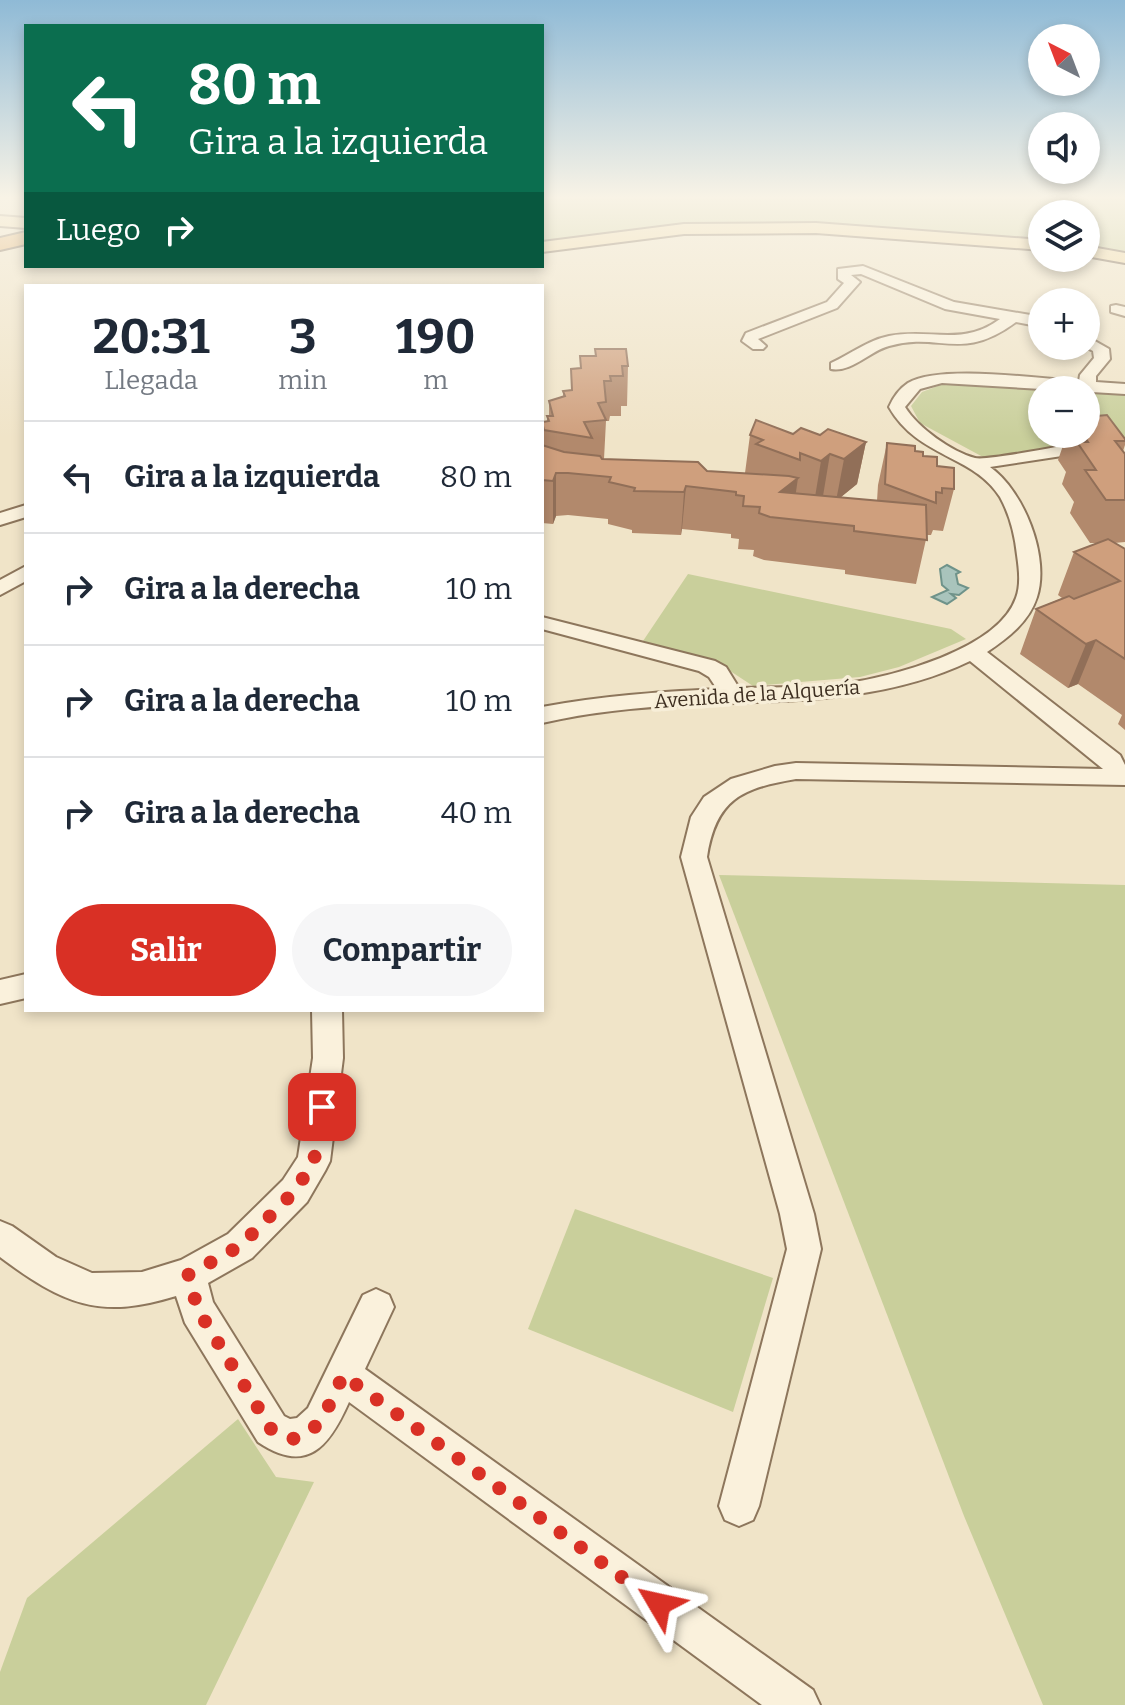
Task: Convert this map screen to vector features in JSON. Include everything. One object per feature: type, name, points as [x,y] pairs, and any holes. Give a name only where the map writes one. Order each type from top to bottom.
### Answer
[{"type":"street","points":[[758,346],[750,341],[751,336],[832,305],[849,279]]},
{"type":"street","points":[[883,279],[950,306],[1028,319]]},
{"type":"street","points":[[837,366],[889,341],[978,339],[999,329],[1014,316]]},
{"type":"street","points":[[1088,376],[1102,359],[1100,348]]},
{"type":"street","name":"Avenida de la Alquería","points":[[544,715],[573,708],[852,690],[915,675],[973,652],[1004,629],[1026,600],[1028,551],[1018,513],[997,479],[902,421],[897,407],[902,397],[927,381],[959,377],[1028,382]]},
{"type":"street","name":"Avenida de la Alquería","points":[[1100,388],[1125,389]]},
{"type":"street","points":[[976,464],[1075,449]]},
{"type":"street","points":[[0,589],[24,573]]},
{"type":"street","points":[[544,624],[707,666],[718,672],[732,696]]},
{"type":"street","points":[[973,652],[1111,761],[1122,778]]},
{"type":"street","points":[[739,1506],[804,1249],[797,1214],[694,857],[696,829],[709,806],[732,787],[762,776],[796,771],[1122,778]]},
{"type":"street","points":[[0,992],[24,986]]},
{"type":"street","points":[[0,1237],[44,1269],[91,1290],[142,1289],[188,1275],[240,1246],[295,1191],[314,1161],[328,1058],[327,1012]]},
{"type":"street","points":[[188,1275],[198,1310],[271,1429],[277,1435],[296,1439],[314,1429],[321,1421],[376,1307]]},
{"type":"street","points":[[343,1375],[798,1705]]},
{"type":"green space","points":[[943,384],[1028,389],[1028,448],[1068,448],[983,457],[920,423],[911,406],[922,392]]},
{"type":"green space","points":[[1100,394],[1125,395],[1125,442],[1100,445]]},
{"type":"green space","points":[[688,574],[951,629],[966,639],[899,667],[860,677],[753,686],[715,661],[643,641]]},
{"type":"green space","points":[[719,875],[1125,885],[1125,1705],[1043,1705],[964,1516]]},
{"type":"green space","points":[[575,1209],[773,1278],[733,1412],[528,1329]]},
{"type":"green space","points":[[238,1419],[276,1477],[314,1482],[206,1705],[0,1705],[0,1672],[27,1598]]},
{"type":"water","points":[[947,565],[960,572],[956,574],[958,584],[968,588],[959,595],[951,594],[956,598],[947,604],[932,597],[948,590],[942,585],[940,569]]},
{"type":"building","points":[[595,349],[626,349],[628,366],[622,366],[623,376],[610,376],[611,381],[604,381],[606,402],[598,403],[606,420],[584,422],[592,438],[544,430],[544,422],[549,421],[547,416],[553,416],[549,401],[565,396],[563,391],[572,390],[571,369],[581,368],[580,356],[596,356]]},
{"type":"building","points":[[1107,415],[1125,439],[1115,441],[1125,454],[1125,500],[1106,500],[1085,470],[1096,470],[1081,448],[1100,448],[1100,416]]},
{"type":"building","points":[[756,420],[793,434],[801,428],[820,435],[828,429],[866,442],[844,459],[830,454],[821,461],[800,453],[800,460],[756,444],[763,440],[750,435]]},
{"type":"building","points":[[887,443],[915,446],[915,451],[923,452],[923,456],[937,457],[937,466],[954,468],[954,489],[942,488],[942,493],[936,492],[936,503],[885,484]]},
{"type":"building","points":[[544,446],[564,452],[600,456],[602,459],[698,462],[707,471],[789,476],[798,478],[780,492],[926,505],[927,540],[854,531],[854,526],[770,517],[759,513],[760,507],[743,506],[744,496],[736,495],[736,492],[686,486],[684,492],[634,491],[635,488],[609,482],[611,477],[568,473],[556,473],[553,481],[544,480]]},
{"type":"building","points":[[1108,539],[1125,549],[1125,659],[1096,640],[1086,644],[1036,609],[1069,596],[1074,599],[1120,581],[1074,552]]},
{"type":"route","points":[[322,1107],[314,1161],[295,1191],[240,1246],[188,1275],[198,1310],[271,1429],[286,1439],[296,1439],[314,1429],[343,1375],[659,1604]]}]
